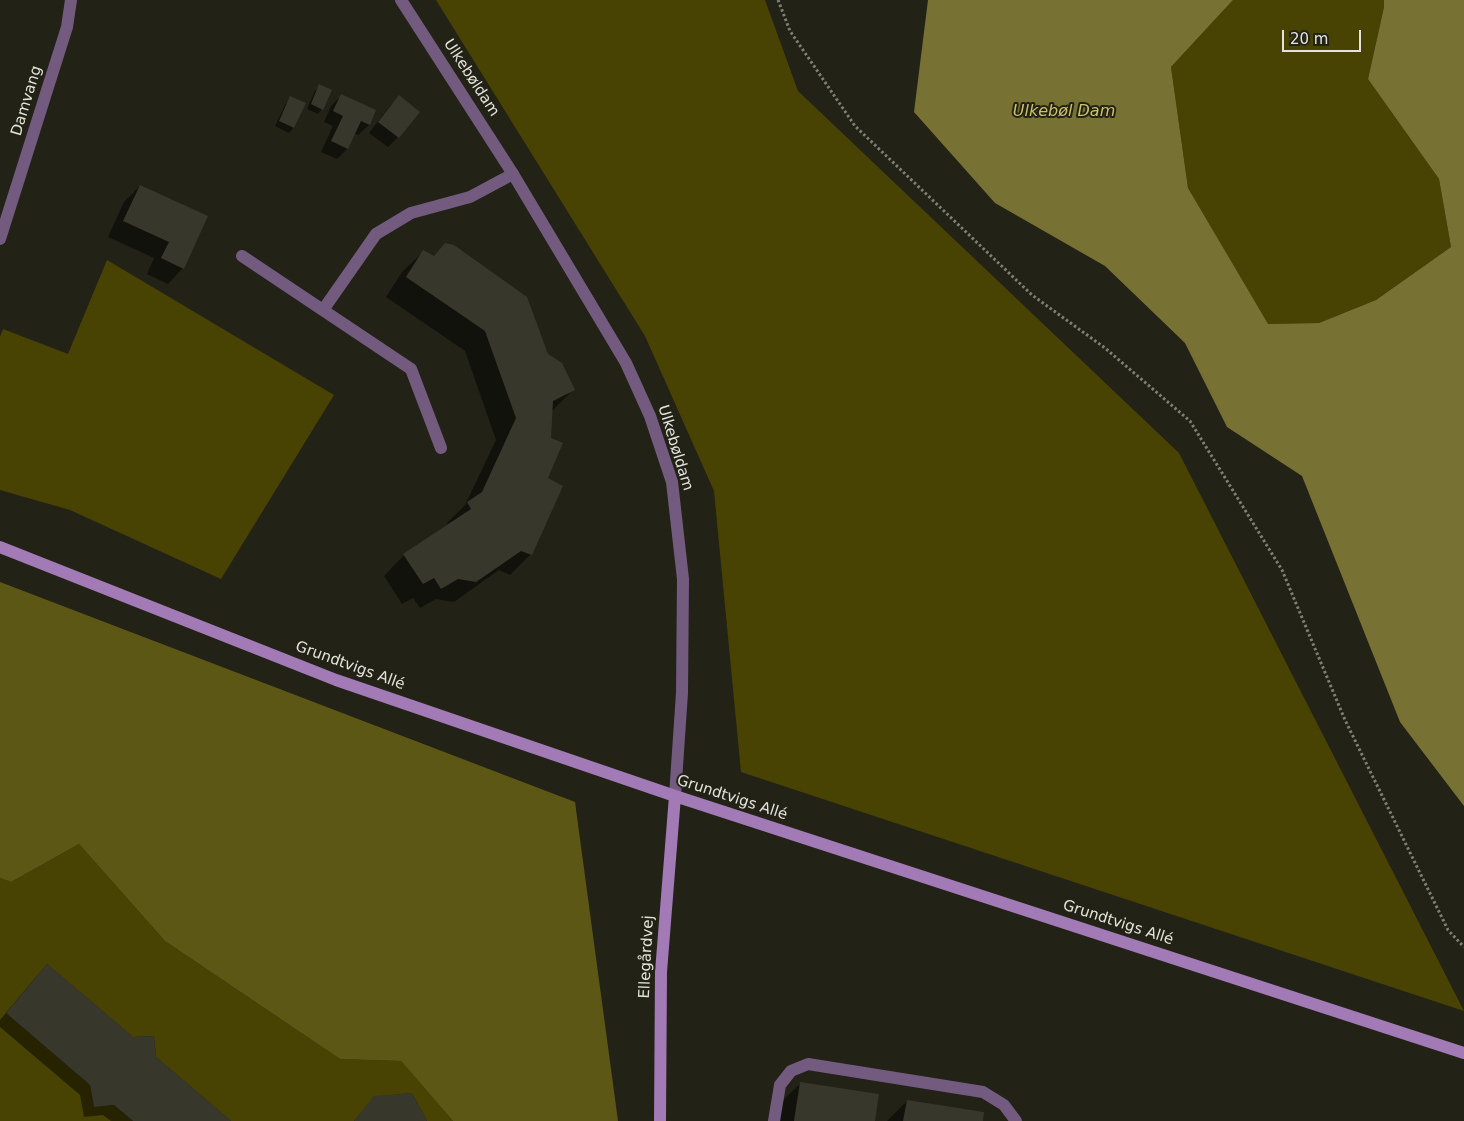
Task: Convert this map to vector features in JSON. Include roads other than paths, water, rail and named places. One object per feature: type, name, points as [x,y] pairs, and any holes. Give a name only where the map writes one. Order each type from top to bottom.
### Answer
[{"type":"street","name":"Damvang","points":[[0,239],[67,27],[70,0]]},
{"type":"street","name":"Ulkebøldam","points":[[401,0],[513,174],[626,363],[650,416],[672,482],[684,579],[682,693],[675,796]]},
{"type":"street","points":[[323,310],[376,234],[411,213],[470,197],[513,174]]},
{"type":"street","points":[[242,256],[411,369],[441,448]]},
{"type":"street","name":"Grundtvigs Allé","points":[[0,547],[336,680],[675,796],[1464,1053]]},
{"type":"street","name":"Ellegårdvej","points":[[660,1121],[660,972],[675,796]]},
{"type":"street","points":[[774,1121],[780,1085],[791,1071],[808,1064],[983,1092],[1004,1105],[1016,1121]]},
{"type":"water","name":"Ulkebøl Dam","points":[[928,0],[1233,0],[1171,67],[1188,188],[1268,324],[1319,323],[1376,300],[1451,247],[1439,179],[1368,79],[1384,0],[1464,0],[1464,806],[1400,722],[1302,476],[1227,427],[1185,343],[1105,266],[995,203],[914,112]]}]
